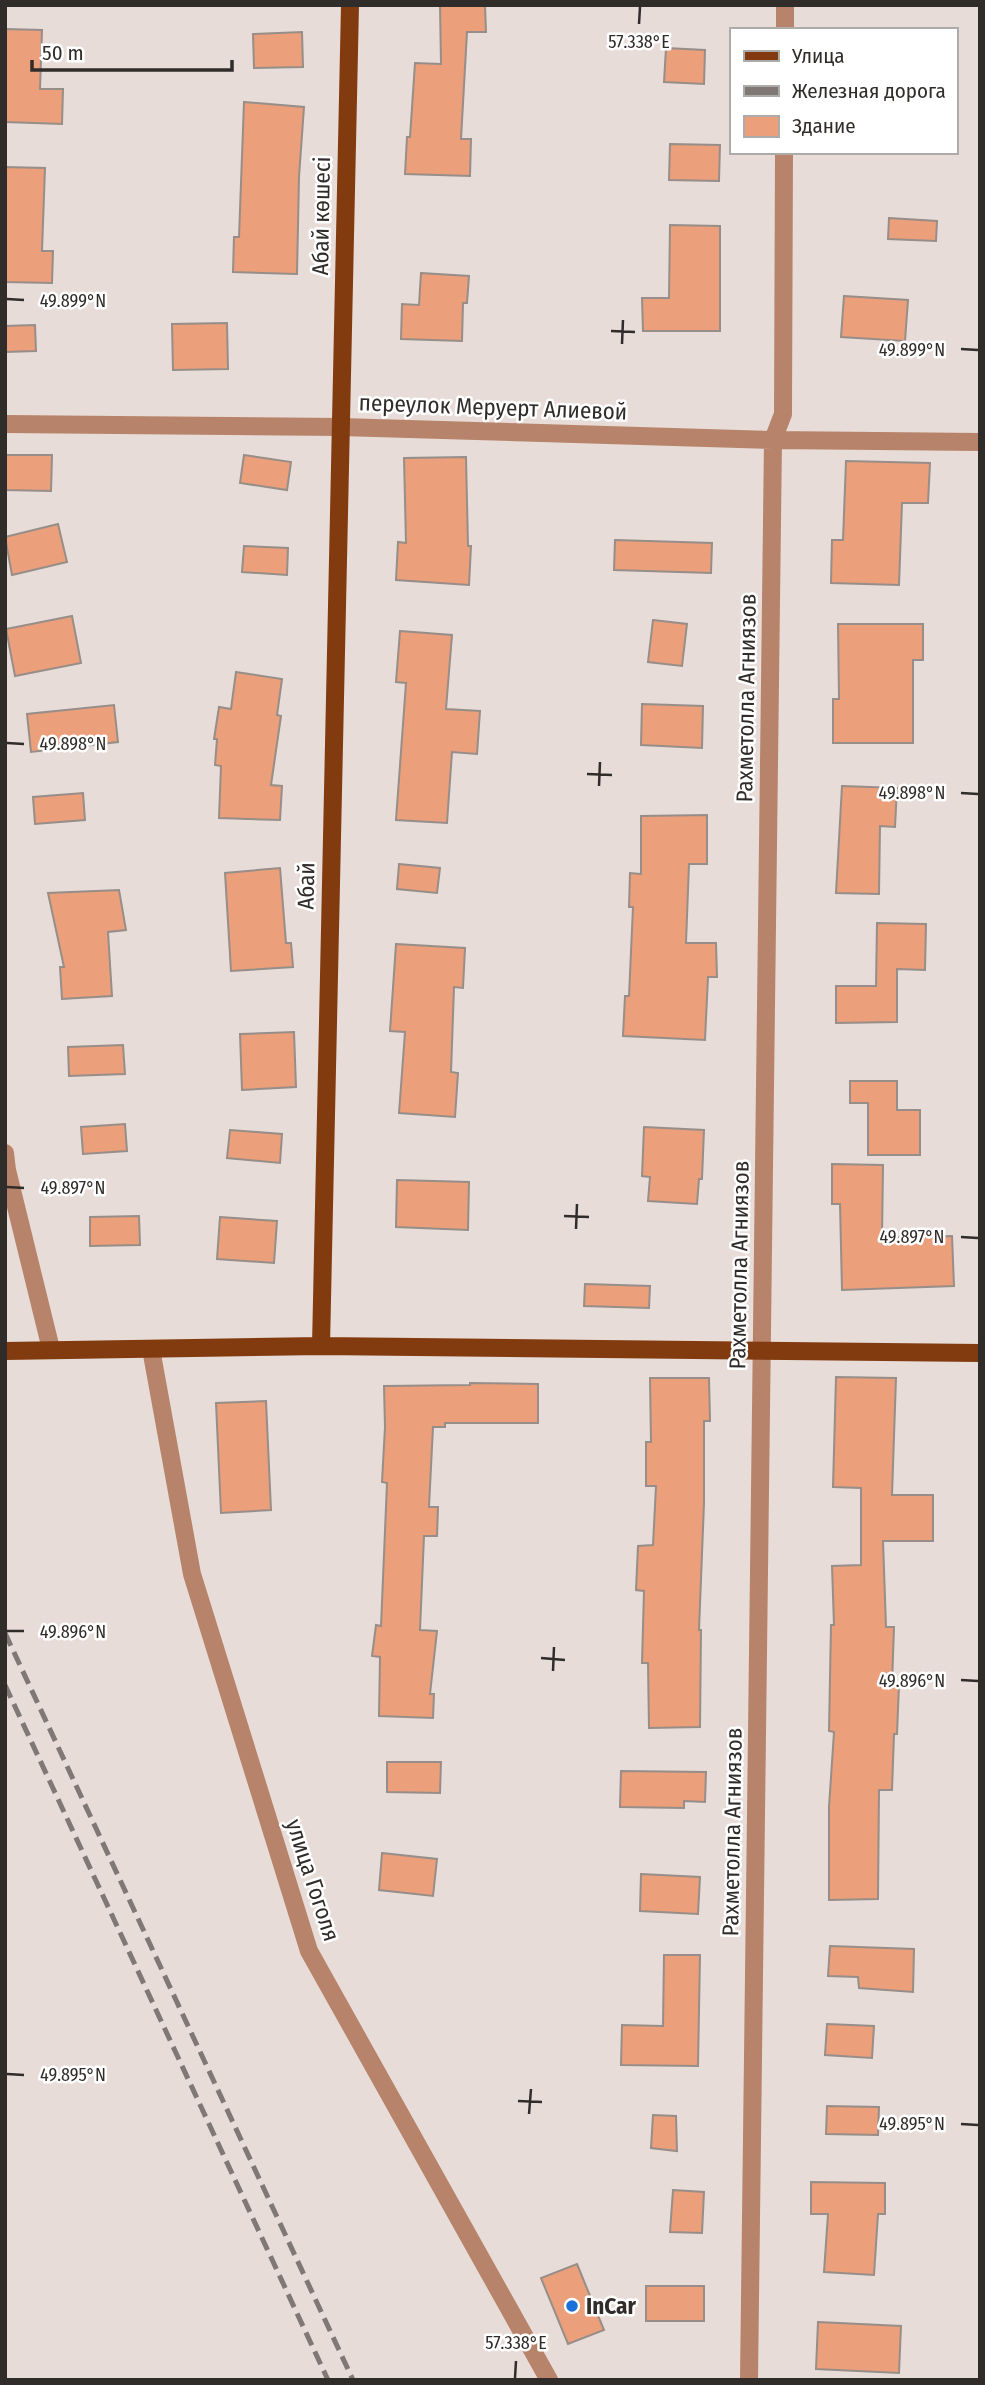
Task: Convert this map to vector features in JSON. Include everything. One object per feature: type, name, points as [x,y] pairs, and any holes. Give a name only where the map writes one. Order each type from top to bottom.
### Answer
[{"type":"main road","name":"Абай көшесі","points":[[341,428],[350,5]]},
{"type":"main road","name":"Абай","points":[[321,1346],[341,428]]},
{"type":"main road","points":[[5,1351],[321,1346],[980,1353]]},
{"type":"street","points":[[785,5],[785,28]]},
{"type":"street","name":"Рахметолла Агниязов","points":[[749,2380],[773,440],[783,414],[784,154]]},
{"type":"street","name":"переулок Меруерт Алиевой","points":[[5,424],[341,428],[773,440],[980,442]]},
{"type":"street","points":[[5,1153],[51,1349]]},
{"type":"street","name":"улица Гоголя","points":[[151,1349],[192,1574],[309,1951],[549,2380]]},
{"type":"building","points":[[440,5],[485,5],[486,32],[467,32],[461,139],[471,139],[470,176],[405,174],[415,63],[441,64]]},
{"type":"building","points":[[5,29],[42,30],[40,89],[63,89],[62,124],[5,122]]},
{"type":"building","points":[[302,32],[303,67],[254,68],[253,34]]},
{"type":"building","points":[[666,48],[705,50],[704,84],[664,82]]},
{"type":"building","points":[[244,102],[304,107],[297,274],[233,272],[234,237],[239,237]]},
{"type":"building","points":[[670,144],[720,145],[719,181],[669,180]]},
{"type":"building","points":[[5,167],[45,168],[42,251],[53,251],[52,283],[5,282]]},
{"type":"building","points":[[889,218],[937,221],[936,241],[888,239]]},
{"type":"building","points":[[670,225],[720,226],[720,331],[643,331],[642,298],[669,298]]},
{"type":"building","points":[[421,273],[469,276],[467,303],[463,303],[462,341],[401,339],[402,304],[419,305]]},
{"type":"building","points":[[844,296],[908,300],[905,341],[841,337]]},
{"type":"building","points":[[227,323],[228,369],[173,370],[172,324]]},
{"type":"building","points":[[35,325],[36,351],[5,352],[5,326]]},
{"type":"building","points":[[5,455],[52,455],[51,491],[5,490]]},
{"type":"building","points":[[244,455],[291,462],[287,490],[240,483]]},
{"type":"building","points":[[466,457],[468,546],[471,546],[469,585],[396,580],[398,542],[406,543],[404,458]]},
{"type":"building","points":[[846,461],[930,463],[928,503],[902,503],[899,585],[831,583],[832,540],[843,540]]},
{"type":"building","points":[[58,524],[67,562],[12,575],[5,537]]},
{"type":"building","points":[[615,540],[712,543],[711,573],[614,570]]},
{"type":"building","points":[[244,546],[288,548],[287,575],[242,572]]},
{"type":"building","points":[[72,616],[81,663],[15,676],[6,629]]},
{"type":"building","points":[[653,620],[687,624],[682,666],[648,662]]},
{"type":"building","points":[[838,624],[923,624],[923,660],[913,660],[913,743],[833,743],[833,699],[839,699]]},
{"type":"building","points":[[400,631],[452,635],[446,709],[480,711],[477,754],[452,752],[447,823],[396,820],[406,683],[396,682]]},
{"type":"building","points":[[236,672],[282,679],[277,715],[281,716],[271,785],[282,786],[280,820],[219,818],[221,766],[215,765],[217,739],[214,739],[219,707],[231,709]]},
{"type":"building","points":[[642,704],[703,706],[702,748],[641,745]]},
{"type":"building","points":[[114,705],[118,742],[31,752],[27,714]]},
{"type":"building","points":[[842,786],[897,788],[895,827],[880,826],[879,894],[836,893]]},
{"type":"building","points":[[83,793],[85,820],[35,824],[33,797]]},
{"type":"building","points":[[707,815],[707,864],[689,864],[686,943],[716,943],[717,977],[708,977],[705,1040],[623,1036],[625,996],[629,996],[633,907],[629,907],[630,873],[641,874],[641,816]]},
{"type":"building","points":[[399,864],[440,868],[437,893],[397,889]]},
{"type":"building","points":[[280,868],[286,943],[291,943],[293,967],[231,971],[225,873]]},
{"type":"building","points":[[119,890],[126,930],[108,932],[112,996],[62,999],[60,967],[64,967],[48,893]]},
{"type":"building","points":[[877,923],[926,924],[925,970],[897,969],[897,1022],[836,1023],[836,986],[876,986]]},
{"type":"building","points":[[396,944],[465,948],[463,988],[454,987],[451,1072],[458,1073],[455,1117],[399,1113],[405,1032],[390,1031]]},
{"type":"building","points":[[294,1032],[296,1087],[242,1090],[240,1034]]},
{"type":"building","points":[[123,1045],[125,1074],[69,1076],[68,1047]]},
{"type":"building","points":[[850,1081],[897,1081],[897,1110],[920,1110],[920,1155],[868,1155],[868,1103],[850,1103]]},
{"type":"building","points":[[125,1124],[127,1151],[83,1154],[81,1127]]},
{"type":"building","points":[[644,1127],[704,1130],[702,1179],[699,1179],[697,1204],[648,1201],[650,1177],[642,1176]]},
{"type":"building","points":[[230,1130],[282,1134],[280,1163],[227,1158]]},
{"type":"building","points":[[832,1164],[883,1165],[882,1238],[952,1236],[954,1286],[842,1290],[840,1204],[832,1204]]},
{"type":"building","points":[[397,1180],[469,1182],[468,1230],[396,1227]]},
{"type":"building","points":[[139,1216],[140,1245],[90,1246],[90,1217]]},
{"type":"building","points":[[220,1217],[277,1221],[274,1263],[217,1259]]},
{"type":"building","points":[[585,1284],[650,1286],[649,1308],[584,1306]]},
{"type":"building","points":[[836,1377],[896,1378],[892,1495],[933,1495],[933,1541],[883,1541],[886,1627],[894,1627],[892,1685],[899,1685],[892,1790],[879,1790],[878,1899],[829,1900],[829,1807],[834,1732],[829,1731],[831,1625],[834,1625],[832,1566],[861,1565],[861,1488],[833,1487]]},
{"type":"building","points":[[650,1378],[709,1378],[710,1421],[704,1421],[699,1630],[700,1727],[649,1728],[648,1663],[642,1663],[644,1591],[636,1590],[638,1546],[653,1545],[656,1486],[646,1486],[646,1442],[651,1442]]},
{"type":"building","points":[[538,1384],[538,1423],[445,1423],[445,1427],[433,1427],[429,1507],[438,1507],[437,1536],[424,1536],[420,1630],[437,1631],[430,1694],[434,1694],[433,1718],[379,1716],[380,1657],[372,1656],[376,1625],[381,1626],[387,1483],[382,1482],[384,1386]]},
{"type":"building","points":[[266,1401],[271,1510],[221,1513],[216,1403]]},
{"type":"building","points":[[387,1762],[441,1762],[440,1793],[387,1792]]},
{"type":"building","points":[[621,1771],[706,1772],[705,1802],[684,1801],[684,1808],[620,1807]]},
{"type":"building","points":[[382,1853],[437,1859],[433,1896],[379,1890]]},
{"type":"building","points":[[641,1874],[700,1877],[698,1914],[640,1911]]},
{"type":"building","points":[[830,1946],[914,1949],[913,1992],[859,1988],[858,1977],[828,1976]]},
{"type":"building","points":[[664,1955],[700,1955],[698,2066],[621,2065],[622,2025],[663,2026]]},
{"type":"building","points":[[827,2024],[874,2026],[872,2058],[825,2055]]},
{"type":"building","points":[[827,2106],[879,2107],[878,2135],[826,2134]]},
{"type":"building","points":[[653,2115],[676,2116],[677,2151],[651,2148]]},
{"type":"building","points":[[811,2182],[885,2183],[885,2214],[878,2214],[874,2275],[824,2272],[828,2214],[811,2214]]},
{"type":"building","points":[[673,2190],[704,2192],[702,2233],[670,2232]]},
{"type":"building","points":[[577,2264],[604,2330],[568,2344],[541,2278]]},
{"type":"building","points":[[646,2286],[704,2286],[704,2321],[646,2321]]},
{"type":"building","points":[[818,2322],[901,2326],[899,2373],[816,2369]]},
{"type":"railway","points":[[5,1633],[353,2380]]},
{"type":"railway","points":[[5,1685],[328,2380]]},
{"type":"place","name":"InCar","points":[[572,2306]]}]
